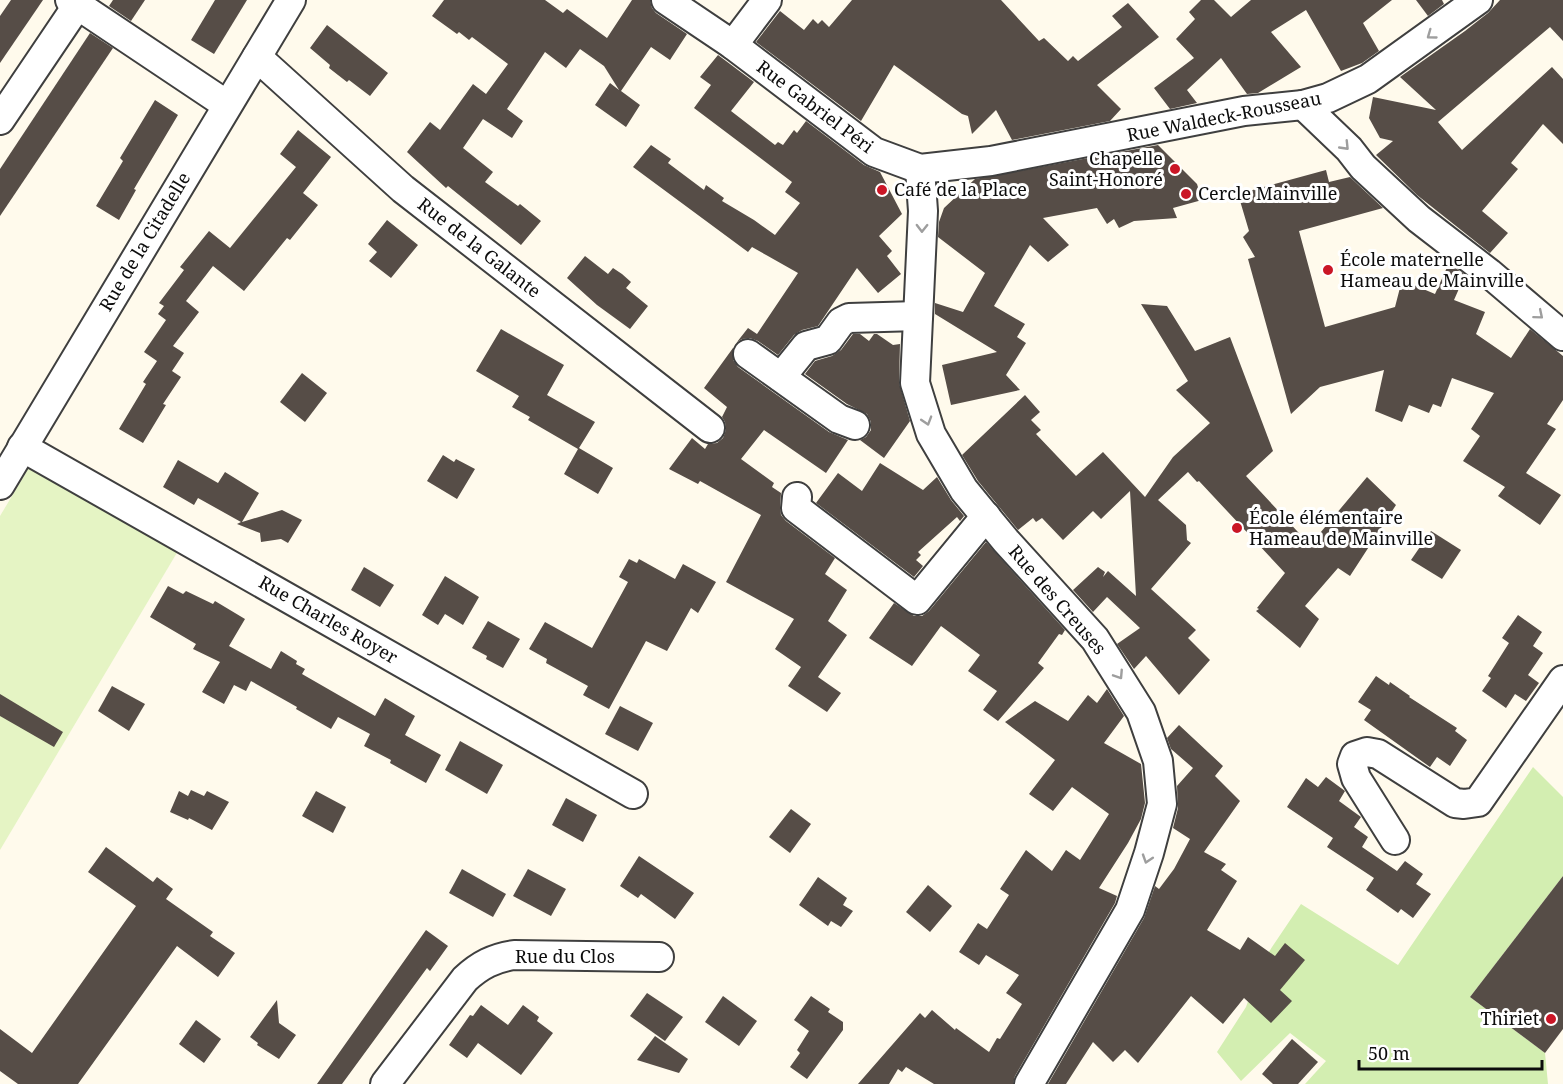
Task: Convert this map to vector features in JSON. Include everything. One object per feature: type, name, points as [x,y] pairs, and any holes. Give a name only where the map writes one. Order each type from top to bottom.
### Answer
[{"type":"street","name":"Rue de la Citadelle","points":[[0,485],[291,0]]},
{"type":"street","name":"Rue Gabriel Péri","points":[[666,0],[733,45],[874,152],[920,169],[980,163]]},
{"type":"street","points":[[733,45],[767,0]]},
{"type":"street","name":"Rue Waldeck-Rousseau","points":[[980,163],[1244,111],[1303,105],[1328,98],[1368,79],[1478,0]]},
{"type":"street","points":[[0,120],[76,2],[227,105]]},
{"type":"street","name":"Rue de la Galante","points":[[257,57],[403,189],[710,428]]},
{"type":"street","points":[[1303,105],[1349,149],[1363,168],[1419,219],[1489,273],[1563,336]]},
{"type":"street","name":"Rue des Creuses","points":[[920,169],[923,211],[915,383],[931,434],[964,490],[1006,541],[1095,639],[1141,712],[1158,761],[1162,804],[1130,910],[1029,1084]]},
{"type":"street","points":[[781,377],[806,346],[828,340],[841,322],[849,318],[918,316]]},
{"type":"street","points":[[748,354],[839,419],[855,425]]},
{"type":"street","name":"Rue Charles Royer","points":[[22,447],[633,794]]},
{"type":"street","points":[[797,497],[796,508],[917,600],[986,516]]},
{"type":"street","points":[[1395,840],[1356,778],[1352,765],[1355,756],[1367,752],[1378,754],[1455,803],[1478,802],[1563,680]]},
{"type":"street","name":"Rue du Clos","points":[[385,1084],[465,979],[475,969],[486,963],[514,955],[659,957]]},
{"type":"green space","points":[[30,466],[178,551],[0,850],[0,516]]},
{"type":"green space","points":[[1533,767],[1563,797],[1563,876],[1470,997],[1545,1053],[1548,1084],[1305,1084],[1326,1061],[1290,1033],[1241,1081],[1217,1052],[1246,1007],[1262,962],[1301,904],[1398,965]]},
{"type":"building","points":[[11,0],[43,0],[0,63],[0,16]]},
{"type":"building","points":[[113,0],[145,0],[131,21],[109,6]]},
{"type":"building","points":[[215,0],[247,0],[214,54],[191,40]]},
{"type":"building","points":[[444,0],[545,0],[563,13],[567,9],[607,38],[632,0],[650,0],[656,13],[687,34],[670,60],[651,47],[621,91],[640,105],[626,127],[595,105],[610,83],[619,90],[604,66],[580,49],[566,68],[545,52],[507,109],[523,121],[512,138],[483,119],[463,148],[493,172],[485,182],[518,206],[520,204],[541,221],[521,245],[448,186],[446,188],[407,152],[430,122],[440,130],[473,84],[486,94],[508,64],[472,37],[469,40],[459,32],[457,34],[432,16]]},
{"type":"building","points":[[852,0],[1001,0],[1039,41],[1044,38],[1068,61],[1073,56],[1078,61],[1122,27],[1112,16],[1128,3],[1159,37],[1097,85],[1121,109],[1110,121],[1012,140],[996,110],[972,134],[968,116],[894,65],[861,121],[756,42],[780,11],[804,30],[813,19],[818,24],[822,20],[829,27]]},
{"type":"building","points":[[1201,0],[1214,0],[1231,17],[1251,0],[1392,0],[1363,23],[1379,51],[1362,63],[1341,71],[1306,10],[1271,32],[1301,67],[1258,93],[1247,94],[1221,58],[1187,90],[1197,103],[1170,109],[1154,88],[1194,58],[1176,39],[1195,19],[1189,12]]},
{"type":"building","points":[[1416,0],[1442,0],[1444,4],[1428,16]]},
{"type":"building","points":[[1500,0],[1563,0],[1563,41],[1550,27],[1438,122],[1462,150],[1552,67],[1563,79],[1563,144],[1543,124],[1511,163],[1518,169],[1482,211],[1508,233],[1490,253],[1417,195],[1376,155],[1393,141],[1380,138],[1369,118],[1373,97],[1436,110],[1400,77],[1465,31]]},
{"type":"building","points":[[327,25],[388,73],[370,96],[329,68],[330,65],[310,48]]},
{"type":"building","points":[[90,33],[113,48],[0,216],[0,169]]},
{"type":"building","points":[[718,55],[754,82],[731,111],[775,145],[778,142],[783,145],[794,130],[797,133],[806,121],[864,165],[880,172],[902,214],[879,236],[892,251],[887,256],[901,274],[878,293],[857,268],[818,326],[802,330],[794,335],[778,355],[750,338],[737,342],[748,328],[757,334],[798,273],[752,247],[748,252],[633,167],[651,145],[671,159],[668,163],[704,190],[706,185],[724,198],[722,201],[775,235],[800,203],[785,192],[792,182],[694,108],[711,85],[700,77]]},
{"type":"building","points":[[155,100],[178,115],[134,189],[136,190],[119,220],[96,206],[123,161],[120,158]]},
{"type":"building","points":[[298,130],[331,157],[303,193],[318,205],[290,240],[287,238],[244,291],[213,266],[186,301],[199,312],[173,346],[184,353],[172,371],[181,377],[163,404],[166,405],[143,443],[119,429],[146,384],[143,382],[157,361],[144,352],[166,320],[158,314],[164,306],[159,303],[184,270],[180,267],[209,231],[230,248],[296,167],[280,154]]},
{"type":"building","points":[[1158,145],[1197,184],[1202,200],[1173,208],[1177,218],[1134,221],[1119,228],[1114,219],[1107,224],[1097,208],[1043,218],[1069,245],[1048,262],[1030,245],[994,306],[1025,324],[1017,337],[1026,343],[1006,375],[1020,390],[951,405],[942,365],[997,352],[935,314],[935,303],[963,312],[985,273],[938,237],[939,222],[944,208],[975,179]]},
{"type":"building","points":[[1326,170],[1329,182],[1350,177],[1383,208],[1299,231],[1325,327],[1395,307],[1402,280],[1435,294],[1449,263],[1465,275],[1454,300],[1485,312],[1476,334],[1511,358],[1530,329],[1563,356],[1563,400],[1547,424],[1556,429],[1526,473],[1561,495],[1540,525],[1498,496],[1505,487],[1463,461],[1480,436],[1471,429],[1494,393],[1452,378],[1441,407],[1433,404],[1429,413],[1409,405],[1402,422],[1375,411],[1384,370],[1320,387],[1291,414],[1248,259],[1255,257],[1243,237],[1249,231],[1238,194]]},
{"type":"building","points":[[387,220],[418,245],[391,278],[369,261],[377,252],[368,244]]},
{"type":"building","points":[[585,256],[608,274],[613,268],[622,274],[631,282],[626,288],[648,306],[630,329],[597,305],[567,278]]},
{"type":"building","points":[[1141,304],[1167,306],[1195,351],[1230,337],[1273,451],[1246,476],[1310,545],[1367,477],[1396,505],[1350,576],[1338,568],[1305,606],[1319,619],[1300,648],[1256,611],[1285,573],[1188,472],[1158,500],[1186,525],[1187,540],[1191,543],[1151,589],[1196,630],[1188,638],[1210,660],[1179,695],[1146,656],[1134,669],[1117,644],[1140,628],[1107,597],[1093,612],[1073,590],[1098,567],[1105,572],[1103,577],[1108,571],[1136,596],[1130,491],[1101,519],[1093,511],[1063,540],[1042,518],[1036,522],[1033,518],[1018,530],[978,481],[962,455],[1025,395],[1040,412],[1031,420],[1041,430],[1036,434],[1076,476],[1103,452],[1145,497],[1173,457],[1210,423],[1176,390],[1188,381]]},
{"type":"building","points":[[501,329],[564,365],[547,395],[595,422],[579,448],[613,468],[598,494],[564,474],[578,449],[528,420],[530,417],[512,407],[519,396],[476,371]]},
{"type":"building","points":[[853,334],[860,334],[869,341],[874,334],[877,334],[893,345],[900,344],[899,383],[910,421],[884,458],[860,440],[866,437],[871,430],[871,422],[867,414],[847,404],[805,374],[815,361],[832,356],[841,350]]},
{"type":"building","points":[[733,348],[733,360],[738,367],[829,432],[848,440],[826,473],[764,430],[741,459],[774,483],[772,487],[781,493],[781,515],[786,521],[835,558],[825,574],[847,590],[828,621],[847,635],[818,677],[841,693],[827,712],[788,686],[801,667],[775,649],[794,619],[726,582],[761,515],[700,481],[698,484],[669,469],[692,438],[705,449],[708,444],[717,443],[723,438],[726,430],[722,417],[727,407],[704,388]]},
{"type":"building","points":[[302,373],[327,393],[305,422],[280,402]]},
{"type":"building","points":[[443,455],[454,462],[456,459],[475,469],[457,499],[427,481]]},
{"type":"building","points":[[178,460],[218,483],[225,472],[259,493],[242,522],[282,510],[302,520],[288,543],[281,539],[261,542],[260,533],[237,524],[241,522],[198,498],[194,505],[163,487]]},
{"type":"building","points":[[880,463],[923,490],[937,477],[964,516],[960,521],[957,517],[918,552],[921,555],[916,560],[923,566],[914,577],[816,503],[838,473],[862,491]]},
{"type":"building","points":[[1431,531],[1461,550],[1442,579],[1411,560]]},
{"type":"building","points":[[986,542],[1065,630],[1062,635],[1059,634],[1038,663],[1044,668],[998,721],[983,710],[997,691],[968,671],[980,655],[941,626],[912,666],[869,638],[894,603],[914,616],[922,616],[929,611]]},
{"type":"building","points":[[629,559],[637,563],[639,559],[675,579],[683,564],[716,582],[698,613],[691,608],[667,651],[646,641],[609,709],[583,695],[588,686],[546,663],[547,659],[529,649],[545,622],[592,648],[628,582],[619,577]]},
{"type":"building","points":[[364,567],[394,585],[380,607],[351,590]]},
{"type":"building","points":[[445,576],[479,597],[463,625],[445,614],[438,625],[422,615]]},
{"type":"building","points":[[168,586],[183,594],[186,591],[213,604],[215,601],[245,619],[229,646],[271,669],[281,651],[305,669],[302,674],[375,716],[385,698],[415,716],[405,735],[441,755],[426,783],[390,763],[391,760],[364,746],[370,734],[338,717],[331,729],[251,681],[246,691],[234,685],[224,704],[202,692],[220,662],[193,649],[196,644],[150,617]]},
{"type":"building","points":[[1518,615],[1542,632],[1533,646],[1543,653],[1528,675],[1539,683],[1526,701],[1515,694],[1506,708],[1482,691],[1491,678],[1488,676],[1509,643],[1502,638]]},
{"type":"building","points":[[488,621],[520,639],[503,668],[472,648]]},
{"type":"building","points":[[1376,676],[1389,685],[1390,682],[1457,728],[1455,731],[1467,740],[1450,766],[1437,757],[1430,767],[1364,720],[1371,710],[1358,702]]},
{"type":"building","points":[[112,686],[145,704],[129,731],[98,711]]},
{"type":"building","points":[[1107,689],[1124,716],[1104,743],[1141,764],[1145,803],[1141,819],[1099,888],[1117,896],[1115,903],[1015,1076],[1013,1084],[934,1084],[906,1067],[902,1072],[898,1069],[889,1084],[858,1084],[920,1013],[925,1018],[932,1010],[955,1030],[956,1028],[989,1052],[997,1038],[1000,1039],[1022,1004],[1006,993],[1019,975],[986,955],[979,965],[959,952],[978,923],[987,929],[1009,895],[1000,889],[1026,850],[1052,871],[1066,850],[1080,860],[1109,814],[1072,787],[1053,811],[1029,794],[1055,760],[1005,722],[1035,701],[1068,721],[1088,695],[1097,703]]},
{"type":"building","points":[[0,694],[63,732],[54,747],[0,716]]},
{"type":"building","points":[[620,706],[653,723],[638,751],[605,734]]},
{"type":"building","points":[[1179,725],[1223,766],[1215,776],[1240,801],[1204,852],[1226,864],[1221,870],[1237,881],[1207,930],[1240,950],[1248,937],[1275,956],[1285,943],[1305,960],[1280,990],[1292,1001],[1271,1023],[1244,998],[1223,1024],[1191,996],[1138,1063],[1125,1050],[1113,1062],[1093,1042],[1066,1084],[1048,1084],[1144,918],[1155,886],[1159,889],[1174,869],[1190,839],[1173,828],[1178,808],[1177,786],[1193,768],[1171,749],[1167,738]]},
{"type":"building","points":[[460,741],[503,765],[487,794],[445,770]]},
{"type":"building","points":[[1326,777],[1345,791],[1339,801],[1361,817],[1354,827],[1368,837],[1362,847],[1397,871],[1405,861],[1423,874],[1416,884],[1431,894],[1413,918],[1401,909],[1398,913],[1366,890],[1374,878],[1327,847],[1333,838],[1287,807],[1306,778],[1318,787]]},
{"type":"building","points":[[191,790],[204,796],[207,791],[229,802],[212,830],[189,818],[188,820],[170,812],[179,791],[188,796]]},
{"type":"building","points":[[316,791],[346,807],[333,833],[302,816]]},
{"type":"building","points":[[566,798],[597,815],[583,842],[552,825]]},
{"type":"building","points":[[791,809],[811,824],[790,853],[769,837]]},
{"type":"building","points":[[106,847],[153,882],[157,877],[173,889],[166,899],[213,932],[210,936],[235,953],[218,977],[177,946],[78,1084],[18,1084],[0,1071],[0,1029],[32,1053],[136,906],[88,872]]},
{"type":"building","points":[[639,856],[694,893],[675,919],[641,894],[638,898],[620,886]]},
{"type":"building","points":[[462,869],[506,894],[493,917],[449,893]]},
{"type":"building","points":[[528,869],[566,889],[551,916],[513,896]]},
{"type":"building","points":[[1563,876],[1563,1029],[1545,1053],[1470,997]]},
{"type":"building","points":[[818,877],[847,898],[843,905],[853,911],[841,927],[831,921],[828,926],[799,905]]},
{"type":"building","points":[[928,885],[952,906],[930,932],[906,912]]},
{"type":"building","points":[[426,930],[448,946],[430,971],[427,968],[342,1084],[317,1084]]},
{"type":"building","points":[[647,993],[683,1017],[665,1041],[630,1016]]},
{"type":"building","points":[[723,996],[757,1021],[739,1046],[705,1022]]},
{"type":"building","points":[[811,996],[830,1009],[828,1012],[843,1022],[843,1030],[807,1079],[790,1067],[800,1053],[797,1050],[809,1031],[794,1020]]},
{"type":"building","points":[[277,1000],[279,1023],[296,1035],[279,1059],[257,1045],[258,1043],[250,1037]]},
{"type":"building","points":[[481,1005],[508,1025],[523,1005],[539,1017],[537,1021],[553,1033],[521,1075],[478,1043],[467,1058],[449,1045],[470,1015],[473,1016]]},
{"type":"building","points":[[196,1020],[221,1039],[204,1063],[179,1044]]},
{"type":"building","points":[[655,1036],[688,1059],[679,1073],[637,1060]]},
{"type":"building","points":[[1292,1039],[1318,1062],[1298,1084],[1273,1084],[1262,1074]]},
{"type":"place","name":"Chapelle Saint-Honoré","points":[[1175,169]]},
{"type":"place","name":"Café de la Place","points":[[882,190]]},
{"type":"place","name":"Cercle Mainville","points":[[1186,194]]},
{"type":"place","name":"École maternelle Hameau de Mainville","points":[[1328,270]]},
{"type":"place","name":"École élémentaire Hameau de Mainville","points":[[1237,528]]},
{"type":"place","name":"Thiriet","points":[[1551,1019]]}]
